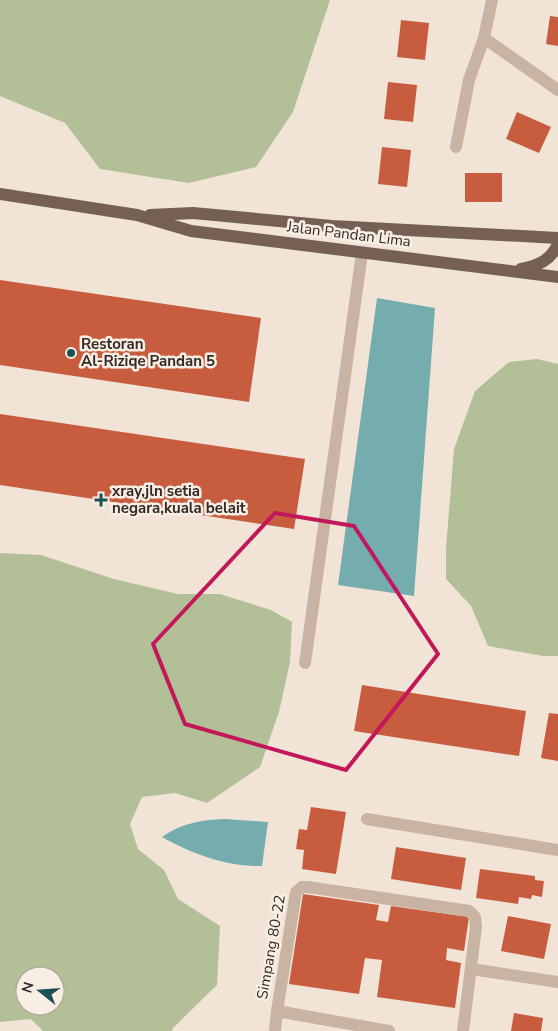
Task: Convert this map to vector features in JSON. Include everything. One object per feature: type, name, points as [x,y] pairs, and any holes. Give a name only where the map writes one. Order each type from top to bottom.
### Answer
[{"type":"main road","name":"Jalan Pandan Lima","points":[[0,194],[138,215],[191,230],[558,277]]},
{"type":"main road","name":"Jalan Pandan Lima","points":[[138,215],[193,213],[332,226],[558,238]]},
{"type":"main road","points":[[514,271],[534,267],[544,261],[555,251],[558,244]]},
{"type":"street","points":[[456,147],[469,80],[484,38],[492,0]]},
{"type":"street","points":[[484,38],[558,90]]},
{"type":"street","points":[[305,663],[362,253]]},
{"type":"street","points":[[366,819],[558,850]]},
{"type":"street","name":"Simpang 80-22","points":[[389,1031],[277,1011],[296,892],[302,887],[308,886],[469,911],[475,917],[476,926],[463,1031]]},
{"type":"street","points":[[472,969],[558,982]]},
{"type":"street","points":[[275,1031],[277,1011]]},
{"type":"highlighted area","points":[[275,513],[354,526],[438,654],[346,770],[185,724],[153,644]]},
{"type":"green space","points":[[0,0],[330,0],[293,112],[256,167],[189,183],[100,169],[65,123],[0,96]]},
{"type":"green space","points":[[537,359],[558,364],[558,656],[543,656],[488,646],[471,606],[446,579],[446,548],[454,449],[475,391],[509,362]]},
{"type":"green space","points":[[0,553],[41,555],[114,579],[178,594],[220,594],[271,610],[292,622],[290,662],[279,712],[260,767],[207,803],[175,793],[142,797],[130,824],[138,849],[164,870],[178,899],[220,926],[217,985],[172,1031],[43,1031],[31,1019],[0,1022]]},
{"type":"water","points":[[377,298],[435,308],[414,596],[338,585]]},
{"type":"water","points":[[225,819],[268,822],[262,866],[223,862],[185,849],[162,837],[177,828],[192,823]]},
{"type":"building","points":[[550,16],[558,17],[558,46],[546,44]]},
{"type":"building","points":[[401,20],[429,23],[425,60],[397,57]]},
{"type":"building","points":[[388,82],[417,85],[413,122],[384,119]]},
{"type":"building","points":[[517,112],[551,127],[539,153],[506,139]]},
{"type":"building","points":[[382,147],[411,150],[407,187],[378,184]]},
{"type":"building","points":[[465,173],[502,173],[502,202],[465,202]]},
{"type":"building","points":[[0,280],[261,318],[249,402],[0,365]]},
{"type":"building","points":[[0,414],[305,459],[294,529],[0,485]]},
{"type":"building","points":[[362,685],[526,711],[519,756],[354,731]]},
{"type":"building","points":[[549,713],[558,714],[558,761],[541,758]]},
{"type":"building","points":[[311,807],[346,812],[336,874],[302,869],[304,850],[296,849],[299,829],[307,830]]},
{"type":"building","points":[[396,847],[466,858],[461,890],[391,879]]},
{"type":"building","points":[[480,869],[535,876],[535,880],[544,881],[542,897],[532,895],[531,899],[519,897],[518,904],[476,898]]},
{"type":"building","points":[[303,894],[379,905],[376,920],[388,922],[391,906],[469,917],[464,951],[447,948],[446,960],[461,963],[455,1008],[377,997],[382,960],[365,958],[359,994],[289,984]]},
{"type":"building","points":[[508,916],[551,924],[544,959],[501,951]]},
{"type":"building","points":[[514,1013],[543,1018],[541,1031],[511,1031]]},
{"type":"place","name":"Restoran Al-Riziqe Pandan 5","points":[[71,353]]},
{"type":"place","name":"xray,jln setia negara,kuala belait","points":[[101,500]]}]
